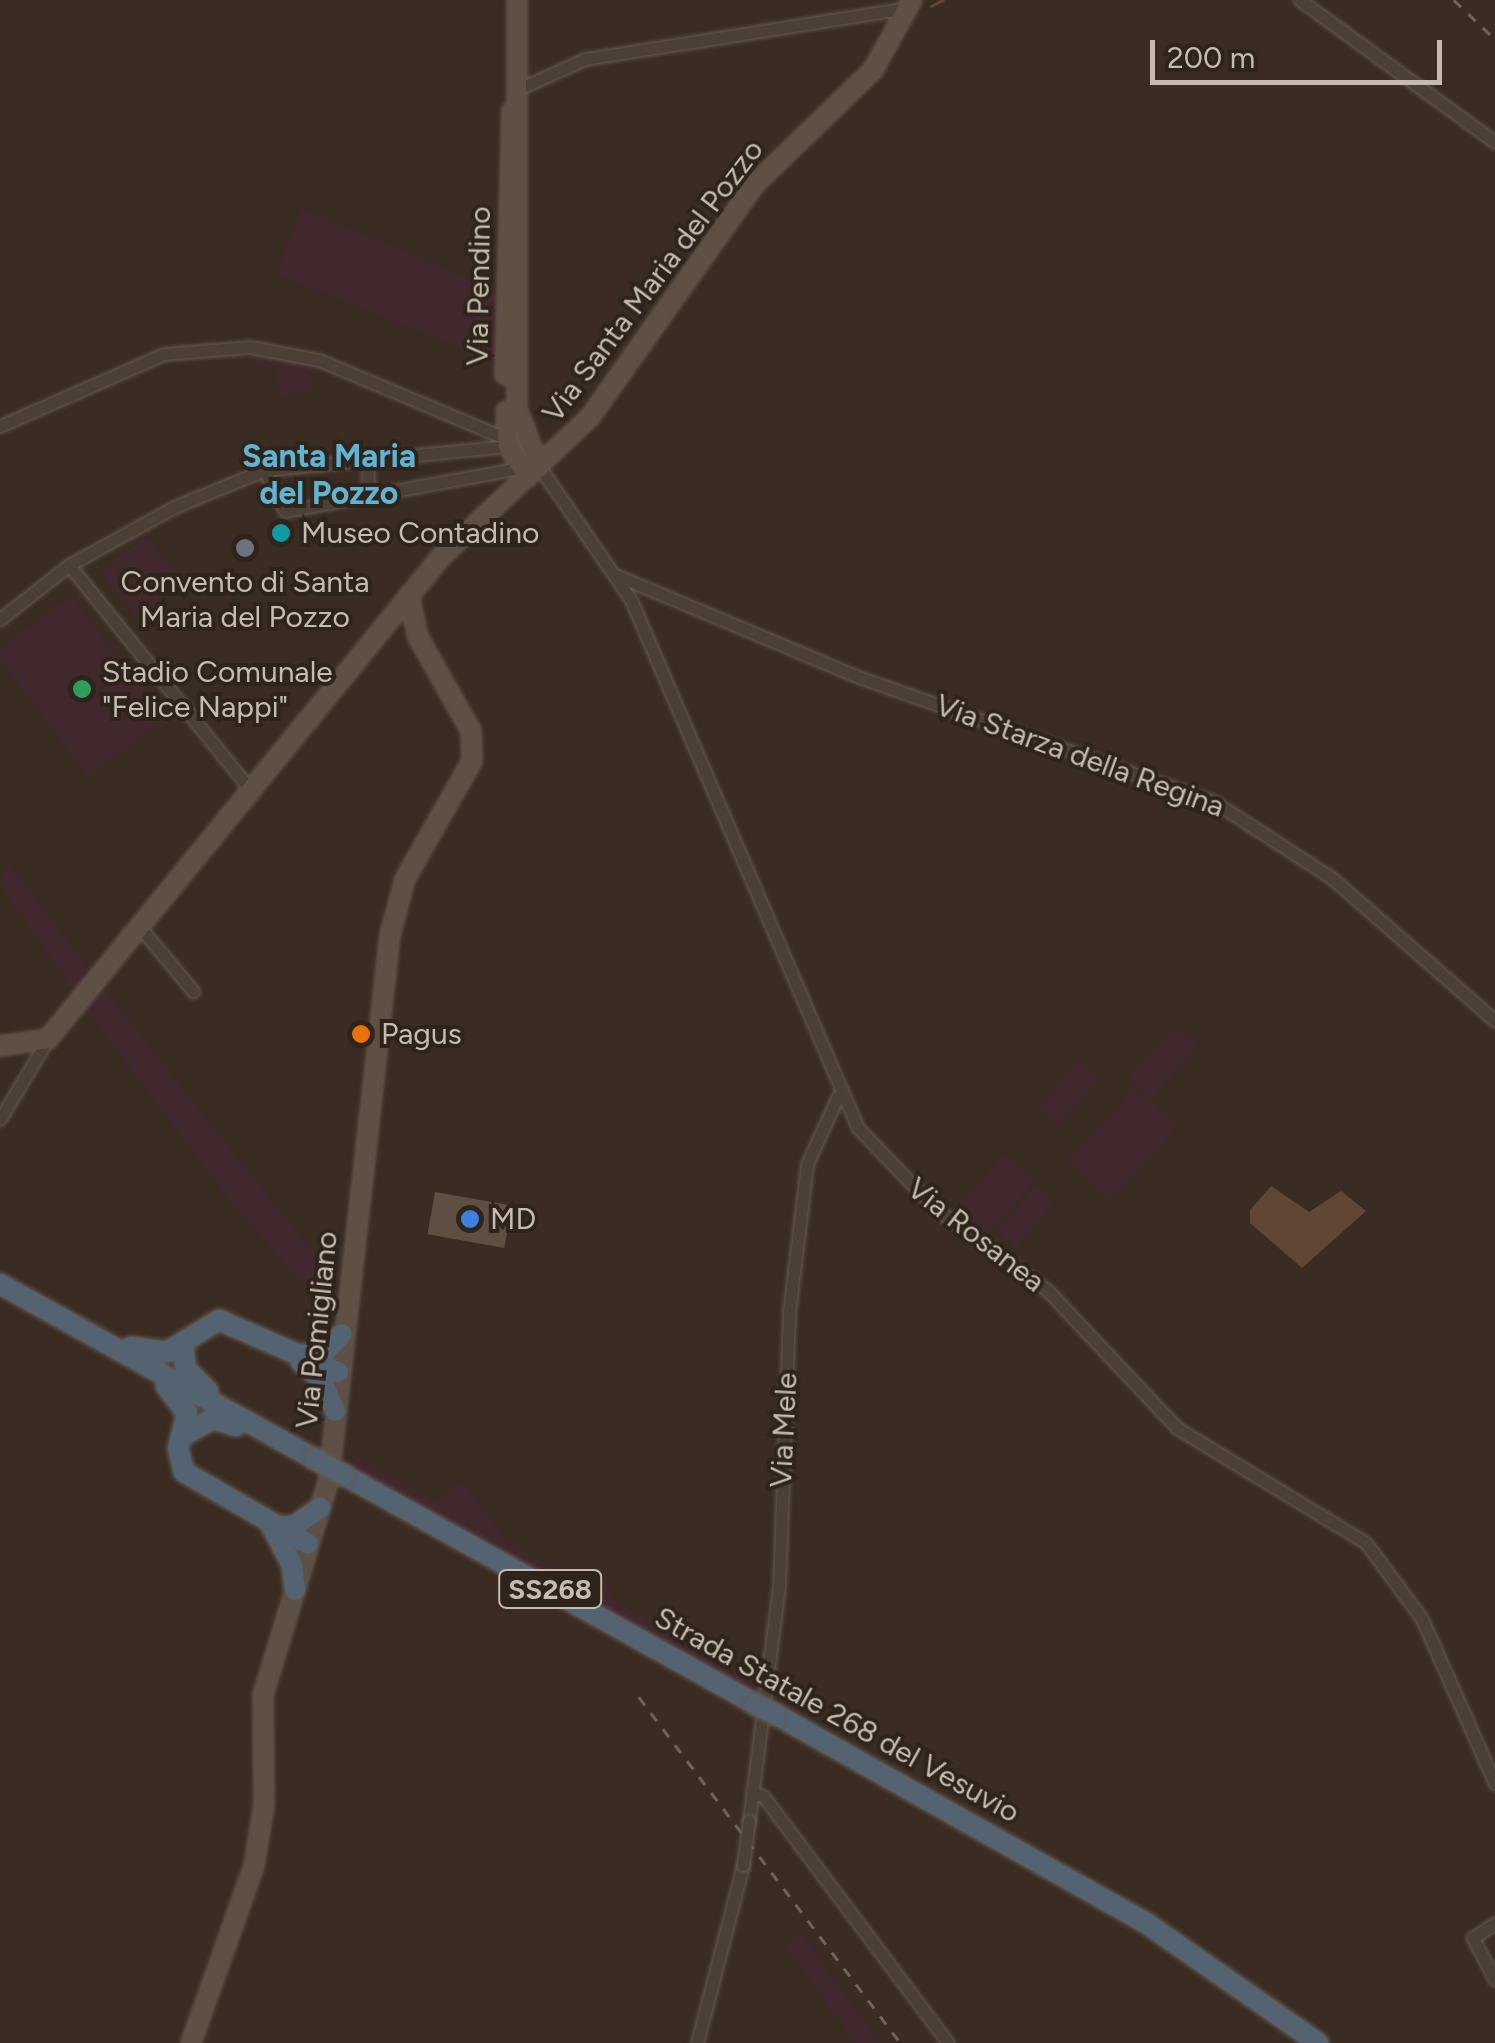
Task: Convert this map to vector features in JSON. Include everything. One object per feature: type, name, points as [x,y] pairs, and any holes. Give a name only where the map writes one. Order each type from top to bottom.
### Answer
[{"type":"highway","name":"SS268","points":[[0,1284],[294,1448]]},
{"type":"highway","points":[[78,1327],[153,1354],[219,1320],[338,1372]]},
{"type":"highway","points":[[292,1354],[324,1353],[342,1334]]},
{"type":"highway","points":[[182,1342],[192,1378],[254,1425]]},
{"type":"highway","points":[[107,1344],[177,1394],[186,1412],[184,1472],[272,1527],[308,1544]]},
{"type":"highway","points":[[292,1354],[321,1379],[335,1411]]},
{"type":"highway","points":[[184,1435],[224,1420],[294,1448]]},
{"type":"highway","name":"Strada Statale 268 del Vesuvio","points":[[294,1448],[1146,1923],[1318,2043]]},
{"type":"highway","points":[[272,1527],[294,1526],[320,1508]]},
{"type":"highway","points":[[272,1527],[292,1566],[295,1590]]},
{"type":"street","name":"Via Pendino","points":[[517,0],[508,442],[535,467]]},
{"type":"street","points":[[1300,0],[1495,142]]},
{"type":"street","points":[[514,90],[585,59],[909,4]]},
{"type":"street","name":"Via Santa Maria del Pozzo","points":[[48,1039],[252,793],[409,595],[482,514],[535,467],[756,184],[872,70],[909,4]]},
{"type":"street","name":"Via Pendino","points":[[514,90],[522,140],[518,428],[535,467]]},
{"type":"street","points":[[0,426],[164,354],[250,347],[319,360],[508,442]]},
{"type":"street","points":[[0,619],[70,565],[174,507],[264,470],[508,442]]},
{"type":"street","points":[[367,459],[369,496]]},
{"type":"street","points":[[264,470],[285,510],[535,467]]},
{"type":"street","name":"Via Rosanea","points":[[535,467],[616,575],[676,694],[838,1096],[883,1160],[938,1211],[1047,1290],[1176,1428],[1366,1543],[1422,1619],[1495,1784]]},
{"type":"street","points":[[70,565],[252,793]]},
{"type":"street","name":"Via Starza della Regina","points":[[616,575],[861,678],[1214,801],[1333,879],[1495,1021]]},
{"type":"street","name":"Via Pomigliano","points":[[191,2043],[254,1866],[264,1805],[263,1696],[320,1508],[335,1411],[390,935],[405,878],[472,761],[470,731],[418,637],[409,595]]},
{"type":"street","name":"Via Pomigliano","points":[[392,616],[418,637]]},
{"type":"street","points":[[139,926],[193,991]]},
{"type":"street","points":[[0,1046],[48,1039]]},
{"type":"street","points":[[0,1119],[48,1039]]},
{"type":"street","name":"Via Mele","points":[[696,2043],[744,1865],[780,1587],[789,1314],[807,1164],[838,1096]]},
{"type":"street","points":[[752,1791],[764,1797],[948,2043]]},
{"type":"street","points":[[1495,1923],[1473,1938],[1495,1980]]},
{"type":"shaded area","points":[[301,208],[498,290],[497,363],[276,274]]},
{"type":"shaded area","points":[[251,351],[310,361],[312,389],[279,399],[276,370],[254,364]]},
{"type":"shaded area","points":[[146,536],[182,582],[136,617],[100,572]]},
{"type":"shaded area","name":"Stadio Comunale \"Felice Nappi\"","points":[[71,595],[164,720],[88,777],[0,659],[0,648]]},
{"type":"shaded area","points":[[8,862],[93,974],[77,995],[0,886]]},
{"type":"shaded area","points":[[101,985],[337,1283],[333,1319],[235,1207],[84,1007]]},
{"type":"shaded area","points":[[1176,1025],[1199,1046],[1152,1099],[1128,1078]]},
{"type":"shaded area","points":[[1079,1061],[1100,1080],[1059,1125],[1038,1106]]},
{"type":"shaded area","points":[[1135,1087],[1178,1126],[1111,1201],[1067,1162]]},
{"type":"shaded area","points":[[1004,1154],[1035,1181],[986,1237],[955,1210]]},
{"type":"shaded area","points":[[1036,1184],[1056,1201],[1016,1248],[996,1231]]},
{"type":"shaded area","points":[[1271,1186],[1309,1212],[1341,1191],[1366,1211],[1302,1268],[1250,1223],[1250,1210]]},
{"type":"shaded area","points":[[356,1456],[434,1501],[463,1482],[507,1541],[580,1585],[567,1590],[346,1466]]},
{"type":"shaded area","points":[[603,1580],[614,1601],[748,1674],[762,1670],[763,1697],[577,1595]]},
{"type":"shaded area","points":[[801,1933],[880,2043],[854,2043],[784,1944]]},
{"type":"building","name":"MD","points":[[435,1192],[512,1206],[504,1248],[428,1234]]},
{"type":"waterway","points":[[931,6],[943,0]]},
{"type":"railway","points":[[1454,0],[1495,39]]},
{"type":"railway","points":[[639,1697],[901,2043]]},
{"type":"place","name":"Museo Contadino","points":[[281,533]]},
{"type":"place","name":"Convento di Santa Maria del Pozzo","points":[[245,548]]},
{"type":"place","name":"Stadio Comunale \"Felice Nappi\"","points":[[82,689]]},
{"type":"place","name":"Pagus","points":[[361,1034]]},
{"type":"place","name":"MD","points":[[470,1219]]},
{"type":"district","name":"Santa Maria del Pozzo","points":[[329,476]]}]
